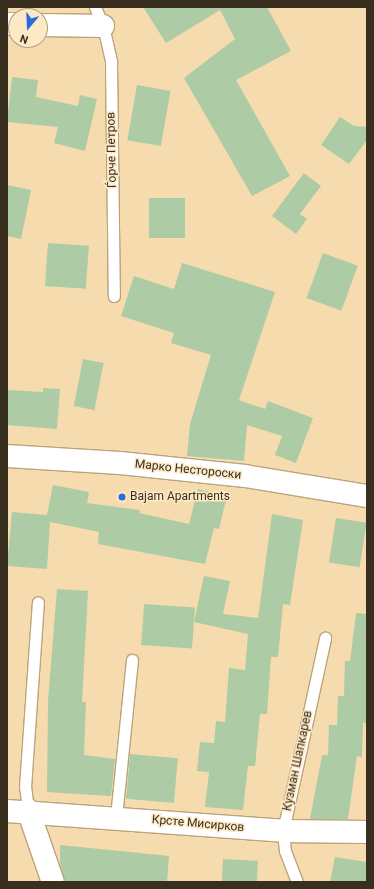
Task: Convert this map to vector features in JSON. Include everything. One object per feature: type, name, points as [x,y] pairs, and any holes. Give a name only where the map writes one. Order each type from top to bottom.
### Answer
[{"type":"street","points":[[48,24],[99,17]]},
{"type":"street","name":"Марко Нестороски","points":[[7,456],[49,456],[136,464],[367,496]]},
{"type":"street","points":[[28,810],[53,882]]},
{"type":"street","name":"Крсте Мисирков","points":[[7,811],[28,810],[283,831],[367,832]]},
{"type":"lane","name":"Ѓорче Петров","points":[[99,17],[111,62],[114,296]]},
{"type":"lane","points":[[28,810],[25,787],[38,602]]},
{"type":"lane","name":"Кузман Шапкарев","points":[[296,882],[285,851],[283,831],[325,638]]},
{"type":"lane","points":[[116,817],[132,660]]},
{"type":"building","points":[[143,7],[267,7],[291,51],[236,80],[290,176],[252,196],[184,78],[235,39],[220,10],[166,43]]},
{"type":"building","points":[[12,77],[38,80],[36,97],[78,106],[80,95],[97,99],[85,151],[54,143],[58,127],[7,122]]},
{"type":"building","points":[[137,85],[170,91],[161,146],[127,140]]},
{"type":"building","points":[[340,117],[354,126],[367,127],[367,140],[349,164],[321,145]]},
{"type":"building","points":[[304,173],[321,186],[300,214],[307,219],[296,234],[272,216]]},
{"type":"building","points":[[7,185],[31,190],[21,239],[7,236]]},
{"type":"building","points":[[149,198],[185,198],[185,238],[149,238]]},
{"type":"building","points":[[48,243],[89,246],[86,289],[45,286]]},
{"type":"building","points":[[323,253],[358,266],[341,311],[307,298]]},
{"type":"building","points":[[182,263],[275,292],[239,400],[265,409],[268,401],[313,418],[296,463],[275,455],[282,436],[247,425],[244,461],[187,456],[190,424],[211,355],[171,343],[174,333],[121,316],[134,276],[174,289]]},
{"type":"building","points":[[83,359],[104,363],[94,410],[74,406]]},
{"type":"building","points":[[43,388],[60,389],[57,429],[7,425],[7,390],[43,392]]},
{"type":"building","points":[[53,485],[89,492],[87,503],[140,510],[139,513],[189,524],[198,489],[227,496],[219,529],[214,528],[205,564],[98,544],[99,532],[50,522],[47,569],[7,566],[12,512],[47,515]]},
{"type":"building","points":[[272,514],[303,520],[290,605],[283,604],[278,657],[271,657],[267,714],[260,714],[255,766],[248,766],[243,810],[205,807],[209,772],[197,771],[200,742],[214,743],[216,721],[225,722],[229,668],[245,670],[248,634],[194,622],[204,576],[230,581],[223,614],[258,618]]},
{"type":"building","points":[[336,518],[367,523],[360,567],[329,562]]},
{"type":"building","points":[[57,589],[88,591],[82,702],[86,702],[84,755],[115,759],[111,796],[47,792],[48,701]]},
{"type":"building","points":[[144,604],[195,608],[192,648],[141,645]]},
{"type":"building","points":[[356,613],[367,614],[367,723],[363,723],[362,757],[357,756],[348,819],[310,819],[322,755],[328,755],[329,725],[337,725],[338,696],[344,696],[345,661],[350,661]]},
{"type":"building","points":[[130,754],[178,758],[174,803],[126,799]]},
{"type":"building","points":[[60,845],[169,856],[167,882],[65,882],[60,863]]},
{"type":"building","points":[[335,857],[367,862],[367,882],[330,882]]},
{"type":"building","points":[[223,859],[258,861],[257,882],[222,882]]},
{"type":"place","name":"Bajam Apartments","points":[[122,497]]}]
